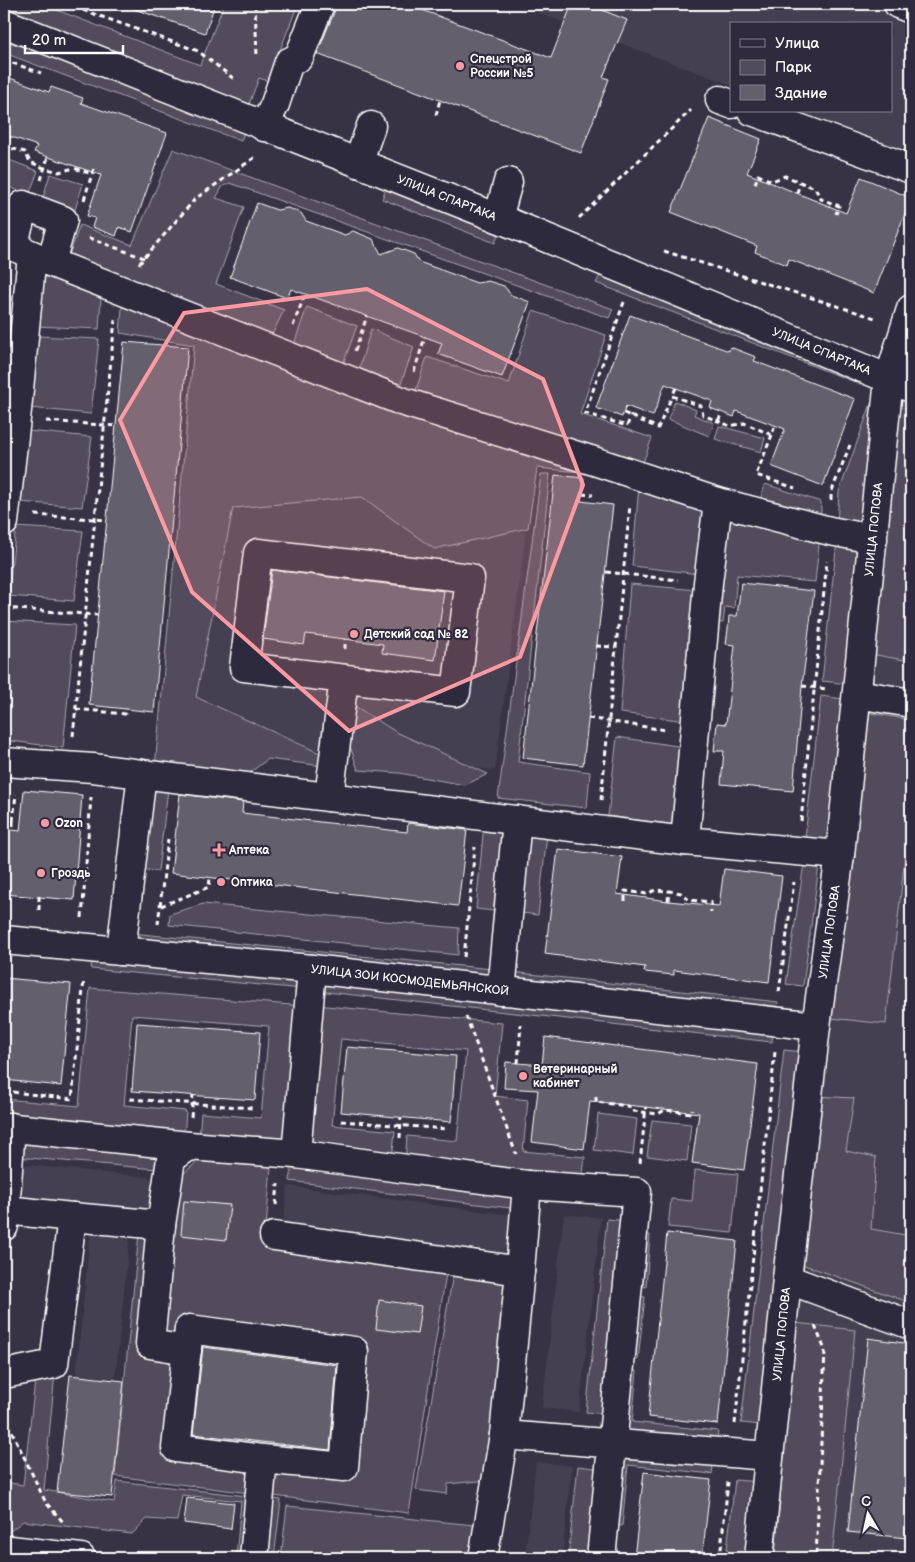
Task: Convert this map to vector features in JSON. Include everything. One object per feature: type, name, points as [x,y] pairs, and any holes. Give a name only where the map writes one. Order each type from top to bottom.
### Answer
[{"type":"street","points":[[258,138],[274,104],[289,62],[299,57],[320,4]]},
{"type":"street","points":[[898,4],[911,9]]},
{"type":"street","name":"УЛИЦА СПАРТАКА","points":[[4,23],[258,138],[358,163],[498,218],[900,384]]},
{"type":"street","points":[[755,112],[911,169]]},
{"type":"street","points":[[358,163],[370,126]]},
{"type":"street","points":[[498,218],[508,182]]},
{"type":"street","points":[[5,505],[16,419],[42,259],[63,220],[23,205],[11,222],[13,246],[42,259],[404,402],[718,502],[830,531],[873,539]]},
{"type":"street","name":"УЛИЦА ПОПОВА","points":[[759,1558],[787,1279],[816,1026],[840,855],[873,539],[911,309]]},
{"type":"street","points":[[685,841],[708,584],[718,502]]},
{"type":"street","points":[[258,553],[470,578],[456,692],[344,679],[244,667],[258,553]]},
{"type":"street","points":[[329,797],[344,679]]},
{"type":"street","points":[[856,694],[911,703]]},
{"type":"street","points":[[4,762],[142,774],[685,841],[840,855]]},
{"type":"street","points":[[122,938],[142,774]]},
{"type":"street","points":[[501,992],[516,820]]},
{"type":"street","name":"УЛИЦА ЗОИ КОСМОДЕМЬЯНСКОЙ","points":[[4,940],[122,938],[312,969],[501,992],[816,1026]]},
{"type":"street","points":[[288,1154],[312,969]]},
{"type":"street","points":[[161,1225],[72,1217],[5,1218],[8,1127],[288,1154],[527,1185],[637,1192],[601,1558]]},
{"type":"street","points":[[187,1350],[150,1344],[161,1225],[171,1159],[190,1146]]},
{"type":"street","points":[[483,1558],[504,1435],[527,1185]]},
{"type":"street","points":[[4,1374],[54,1364],[72,1217]]},
{"type":"street","points":[[274,1236],[520,1271]]},
{"type":"street","points":[[787,1279],[911,1325]]},
{"type":"street","points":[[189,1329],[354,1351],[344,1467],[263,1458],[176,1448],[189,1329]]},
{"type":"street","points":[[504,1435],[612,1442],[769,1456]]},
{"type":"street","points":[[254,1558],[263,1458]]},
{"type":"street","points":[[4,1554],[10,1550],[81,1558]]},
{"type":"path","points":[[255,4],[257,60]]},
{"type":"path","points":[[4,60],[50,76]]},
{"type":"path","points":[[436,115],[440,100]]},
{"type":"path","points":[[575,222],[698,103],[726,102]]},
{"type":"path","points":[[10,136],[6,147],[24,152],[30,162],[59,172],[74,168],[92,174]]},
{"type":"path","points":[[168,837],[158,930],[122,938],[81,921],[82,768],[76,709],[118,289],[195,199],[261,153],[258,138]]},
{"type":"path","points":[[44,168],[48,157]]},
{"type":"path","points":[[81,208],[95,166]]},
{"type":"path","points":[[755,184],[758,175],[772,180],[785,176],[815,188],[821,199],[839,206],[836,214]]},
{"type":"path","points":[[797,192],[800,182]]},
{"type":"path","points":[[82,236],[144,258]]},
{"type":"path","points":[[625,301],[585,414],[627,426],[631,416]]},
{"type":"path","points":[[346,379],[367,316]]},
{"type":"path","points":[[404,402],[425,337]]},
{"type":"path","points":[[624,413],[658,428],[676,388]]},
{"type":"path","points":[[672,396],[701,406],[703,415],[730,426],[744,423],[772,435]]},
{"type":"path","points":[[718,421],[722,412]]},
{"type":"path","points":[[16,419],[116,426]]},
{"type":"path","points":[[775,425],[756,475],[803,491]]},
{"type":"path","points":[[779,993],[798,852],[830,531],[831,493],[852,439]]},
{"type":"path","points":[[598,830],[622,575],[634,475]]},
{"type":"path","points":[[822,497],[831,500]]},
{"type":"path","points":[[5,505],[95,520],[107,520]]},
{"type":"path","points":[[606,572],[708,584]]},
{"type":"path","points":[[4,608],[98,615]]},
{"type":"path","points":[[596,646],[615,647]]},
{"type":"path","points":[[76,709],[125,714],[126,709]]},
{"type":"path","points":[[588,718],[694,734]]},
{"type":"path","points":[[479,815],[464,960],[503,964]]},
{"type":"path","points":[[4,820],[13,821],[12,830]]},
{"type":"path","points":[[160,906],[209,887],[210,878]]},
{"type":"path","points":[[625,901],[626,892],[647,894],[655,890],[669,890],[681,892],[689,900],[711,902],[711,912]]},
{"type":"path","points":[[668,901],[669,890]]},
{"type":"path","points":[[39,896],[40,917]]},
{"type":"path","points":[[4,1092],[72,1099],[84,973]]},
{"type":"path","points":[[906,982],[911,983]]},
{"type":"path","points":[[475,1016],[466,1014],[527,1185]]},
{"type":"path","points":[[518,1063],[521,1020]]},
{"type":"path","points":[[720,1558],[776,1048]]},
{"type":"path","points":[[596,1096],[596,1102],[628,1106],[633,1111],[658,1114],[665,1110],[691,1113],[692,1109]]},
{"type":"path","points":[[130,1099],[253,1108]]},
{"type":"path","points":[[637,1192],[646,1107]]},
{"type":"path","points":[[341,1121],[447,1129]]},
{"type":"path","points":[[274,1236],[288,1154]]},
{"type":"path","points":[[814,1325],[825,1350],[816,1558]]},
{"type":"path","points":[[4,1415],[46,1503],[71,1530]]},
{"type":"highlighted area","points":[[367,289],[543,379],[583,485],[520,657],[349,731],[192,592],[120,420],[184,313]]},
{"type":"shaded area","points":[[516,4],[911,4],[911,153],[803,112],[892,112],[892,22],[730,22],[730,85]]},
{"type":"shaded area","points":[[911,351],[911,1558],[775,1558],[795,1323],[898,394]]},
{"type":"shaded area","name":"Детский сад № 82","points":[[225,409],[439,511],[526,532],[495,770],[181,735]]},
{"type":"shaded area","points":[[17,1164],[157,1178],[154,1212],[14,1198]]},
{"type":"shaded area","points":[[288,1186],[518,1216],[513,1256],[283,1225]]},
{"type":"shaded area","points":[[564,1214],[601,1218],[579,1412],[542,1408]]},
{"type":"shaded area","points":[[91,1227],[130,1232],[115,1380],[76,1376]]},
{"type":"shaded area","points":[[536,1462],[572,1466],[562,1558],[525,1558]]},
{"type":"green space","points":[[4,4],[41,4],[200,65],[224,4],[298,4],[268,81],[259,78],[249,104],[4,10]]},
{"type":"green space","points":[[4,40],[245,129],[241,141],[4,53]]},
{"type":"green space","points":[[173,149],[613,309],[609,318],[230,183],[223,186],[216,198],[244,207],[216,284],[284,310],[270,339],[68,258],[80,225],[132,245]]},
{"type":"green space","points":[[4,158],[38,171],[29,195],[4,185]]},
{"type":"green space","points":[[50,174],[83,184],[74,213],[42,201]]},
{"type":"green space","points":[[386,188],[499,232],[495,243],[382,199]]},
{"type":"green space","points":[[604,268],[864,374],[860,384],[596,283]]},
{"type":"green space","points":[[39,273],[52,274],[101,296],[99,329],[36,326]]},
{"type":"green space","points":[[123,295],[583,466],[581,472],[537,468],[528,528],[434,549],[362,497],[233,508],[196,697],[324,755],[323,766],[268,759],[248,774],[155,767],[194,345],[120,333]]},
{"type":"green space","points":[[307,307],[357,326],[342,367],[293,347]]},
{"type":"green space","points":[[533,311],[606,335],[580,414],[652,438],[641,468],[415,393],[427,357],[509,384]]},
{"type":"green space","points":[[4,315],[20,317],[13,403],[4,402]]},
{"type":"green space","points":[[371,329],[414,347],[399,389],[358,372]]},
{"type":"green space","points":[[38,336],[99,339],[91,414],[30,408]]},
{"type":"green space","points":[[898,394],[911,400],[911,578],[904,660],[871,654]]},
{"type":"green space","points":[[675,401],[696,410],[694,415],[714,423],[709,436],[668,419]]},
{"type":"green space","points":[[872,401],[883,402],[867,532],[837,525],[839,492]]},
{"type":"green space","points":[[719,426],[765,438],[761,452],[715,439]]},
{"type":"green space","points":[[27,431],[92,437],[82,507],[19,502]]},
{"type":"green space","points":[[541,474],[550,474],[518,762],[590,772],[587,808],[498,798]]},
{"type":"green space","points":[[765,484],[821,502],[821,523],[759,505]]},
{"type":"green space","points":[[639,486],[707,505],[699,574],[632,566]]},
{"type":"green space","points":[[722,511],[820,535],[815,582],[737,575],[734,608],[725,607],[723,623],[710,622]]},
{"type":"green space","points":[[16,527],[83,531],[74,601],[8,596]]},
{"type":"green space","points":[[837,540],[863,546],[847,684],[822,681]]},
{"type":"green space","points":[[630,584],[697,590],[687,721],[620,713]]},
{"type":"green space","points":[[5,621],[75,625],[63,748],[4,740]]},
{"type":"green space","points":[[821,696],[843,699],[828,840],[805,837]]},
{"type":"green space","points":[[345,700],[396,732],[488,774],[465,785],[399,773],[358,770],[350,746]]},
{"type":"green space","points":[[865,712],[911,720],[911,804],[886,1024],[831,1018]]},
{"type":"green space","points":[[617,737],[684,747],[676,825],[608,816]]},
{"type":"green space","points":[[144,786],[168,789],[158,871],[135,869]]},
{"type":"green space","points":[[484,824],[509,827],[502,912],[476,909]]},
{"type":"green space","points":[[523,830],[547,834],[538,915],[514,912]]},
{"type":"green space","points":[[805,857],[820,858],[803,986],[786,984]]},
{"type":"green space","points":[[203,904],[459,928],[458,955],[169,925],[170,914]]},
{"type":"green space","points":[[131,933],[492,969],[490,984],[129,947]]},
{"type":"green space","points":[[92,954],[305,974],[303,989],[91,969]]},
{"type":"green space","points":[[512,972],[778,1002],[776,1015],[510,984]]},
{"type":"green space","points":[[319,978],[773,1029],[772,1042],[318,991]]},
{"type":"green space","points":[[90,988],[303,1006],[291,1148],[199,1140],[201,1113],[261,1118],[269,1026],[132,1015],[124,1105],[186,1111],[184,1138],[4,1122],[4,1099],[79,1106]]},
{"type":"green space","points":[[316,1005],[502,1023],[495,1096],[528,1100],[523,1151],[585,1157],[582,1181],[405,1164],[407,1136],[457,1141],[466,1051],[341,1039],[332,1125],[395,1131],[392,1160],[302,1151]]},
{"type":"green space","points":[[784,1050],[805,1052],[762,1425],[741,1423]]},
{"type":"green space","points":[[814,1096],[854,1098],[846,1151],[876,1157],[871,1229],[911,1236],[911,1303],[796,1262]]},
{"type":"green space","points":[[598,1114],[637,1119],[633,1155],[594,1150]]},
{"type":"green space","points":[[652,1120],[691,1124],[687,1161],[647,1156]]},
{"type":"green space","points":[[19,1137],[159,1149],[157,1169],[17,1157]]},
{"type":"green space","points":[[198,1161],[271,1167],[265,1240],[447,1267],[409,1513],[115,1476],[139,1233],[182,1175]]},
{"type":"green space","points":[[292,1161],[521,1190],[518,1209],[290,1181]]},
{"type":"green space","points":[[695,1170],[738,1174],[732,1233],[668,1227],[671,1199],[692,1201]]},
{"type":"green space","points":[[607,1219],[629,1221],[607,1414],[586,1412]]},
{"type":"green space","points":[[637,1234],[650,1235],[646,1287],[632,1285]]},
{"type":"green space","points":[[454,1268],[512,1280],[489,1480],[448,1484],[447,1494],[416,1490]]},
{"type":"green space","points":[[631,1296],[645,1297],[638,1360],[626,1358]]},
{"type":"green space","points":[[795,1323],[855,1330],[832,1558],[775,1558]]},
{"type":"green space","points":[[624,1370],[637,1371],[632,1422],[718,1431],[716,1447],[618,1438]]},
{"type":"green space","points":[[36,1373],[55,1373],[44,1490],[114,1502],[117,1481],[281,1500],[274,1558],[236,1558],[241,1501],[182,1495],[177,1521],[147,1519],[132,1534],[23,1521],[4,1536],[4,1482],[23,1485]]},
{"type":"green space","points":[[616,1448],[714,1458],[712,1474],[628,1465],[622,1526],[608,1524]]},
{"type":"green space","points":[[578,1466],[603,1469],[594,1558],[568,1558]]},
{"type":"green space","points":[[735,1480],[760,1482],[752,1558],[726,1558]]},
{"type":"green space","points":[[287,1506],[474,1525],[471,1558],[281,1558]]},
{"type":"building","points":[[131,4],[215,4],[205,33],[131,8]]},
{"type":"building","name":"Спецстрой России №5","points":[[335,4],[406,4],[551,58],[572,4],[587,4],[627,20],[603,77],[609,79],[581,153],[317,54],[335,10]]},
{"type":"building","points":[[4,76],[49,92],[51,87],[83,98],[81,103],[167,133],[132,232],[119,227],[116,236],[92,227],[95,218],[87,216],[101,175],[34,152],[37,146],[4,134]]},
{"type":"building","points":[[709,118],[761,139],[747,173],[846,213],[861,177],[911,198],[874,293],[789,259],[787,265],[755,252],[757,246],[671,212]]},
{"type":"building","points":[[257,203],[277,210],[288,208],[301,213],[306,221],[345,235],[353,231],[373,239],[381,254],[398,248],[414,254],[419,262],[477,283],[488,281],[504,286],[511,295],[530,302],[502,377],[438,354],[442,343],[291,289],[287,298],[230,277]]},
{"type":"building","points":[[630,315],[729,351],[730,347],[756,357],[754,361],[855,399],[823,486],[771,466],[785,429],[736,411],[734,417],[710,408],[712,401],[665,384],[653,416],[626,406],[622,417],[596,408]]},
{"type":"building","points":[[124,342],[188,347],[154,712],[89,705]]},
{"type":"building","points":[[555,475],[584,478],[581,501],[613,505],[583,765],[523,758]]},
{"type":"building","points":[[272,570],[444,591],[435,660],[382,653],[383,644],[306,634],[304,645],[263,639]]},
{"type":"building","points":[[741,583],[814,591],[802,686],[793,791],[721,784],[724,751],[714,751],[717,723],[726,724],[735,645],[726,644],[729,616],[737,616]]},
{"type":"building","points":[[24,790],[82,795],[74,900],[4,894],[4,829],[20,831]]},
{"type":"building","points":[[180,794],[243,802],[242,813],[407,832],[408,823],[467,830],[458,906],[171,873]]},
{"type":"building","points":[[558,849],[622,857],[617,894],[668,901],[719,906],[724,869],[782,876],[769,982],[674,970],[674,975],[644,972],[645,967],[545,954]]},
{"type":"building","points":[[4,978],[71,984],[61,1086],[4,1080]]},
{"type":"building","points":[[137,1023],[260,1032],[255,1100],[132,1091]]},
{"type":"building","points":[[545,1037],[758,1064],[744,1170],[692,1163],[699,1113],[590,1101],[584,1149],[532,1142],[538,1090],[504,1088],[506,1062],[542,1065]]},
{"type":"building","points":[[347,1047],[456,1056],[451,1122],[341,1112]]},
{"type":"building","points":[[184,1201],[230,1205],[226,1240],[181,1235]]},
{"type":"building","points":[[667,1233],[737,1241],[718,1424],[648,1417]]},
{"type":"building","points":[[379,1300],[421,1306],[417,1334],[376,1329]]},
{"type":"building","points":[[868,1338],[911,1344],[911,1498],[907,1538],[848,1532]]},
{"type":"building","points":[[203,1347],[337,1365],[330,1450],[193,1434]]},
{"type":"building","points":[[70,1375],[124,1381],[112,1497],[57,1492]]},
{"type":"building","points":[[644,1472],[711,1480],[702,1558],[634,1558]]},
{"type":"building","points":[[187,1498],[234,1503],[231,1529],[184,1523]]},
{"type":"place","name":"Спецстрой России №5","points":[[460,66]]},
{"type":"place","name":"Детский сад № 82","points":[[354,634]]},
{"type":"place","name":"Ozon","points":[[45,823]]},
{"type":"place","name":"Аптека","points":[[219,850]]},
{"type":"place","name":"Гроздь","points":[[41,873]]},
{"type":"place","name":"Оптика","points":[[221,882]]},
{"type":"place","name":"Ветеринарный кабинет","points":[[523,1076]]}]
